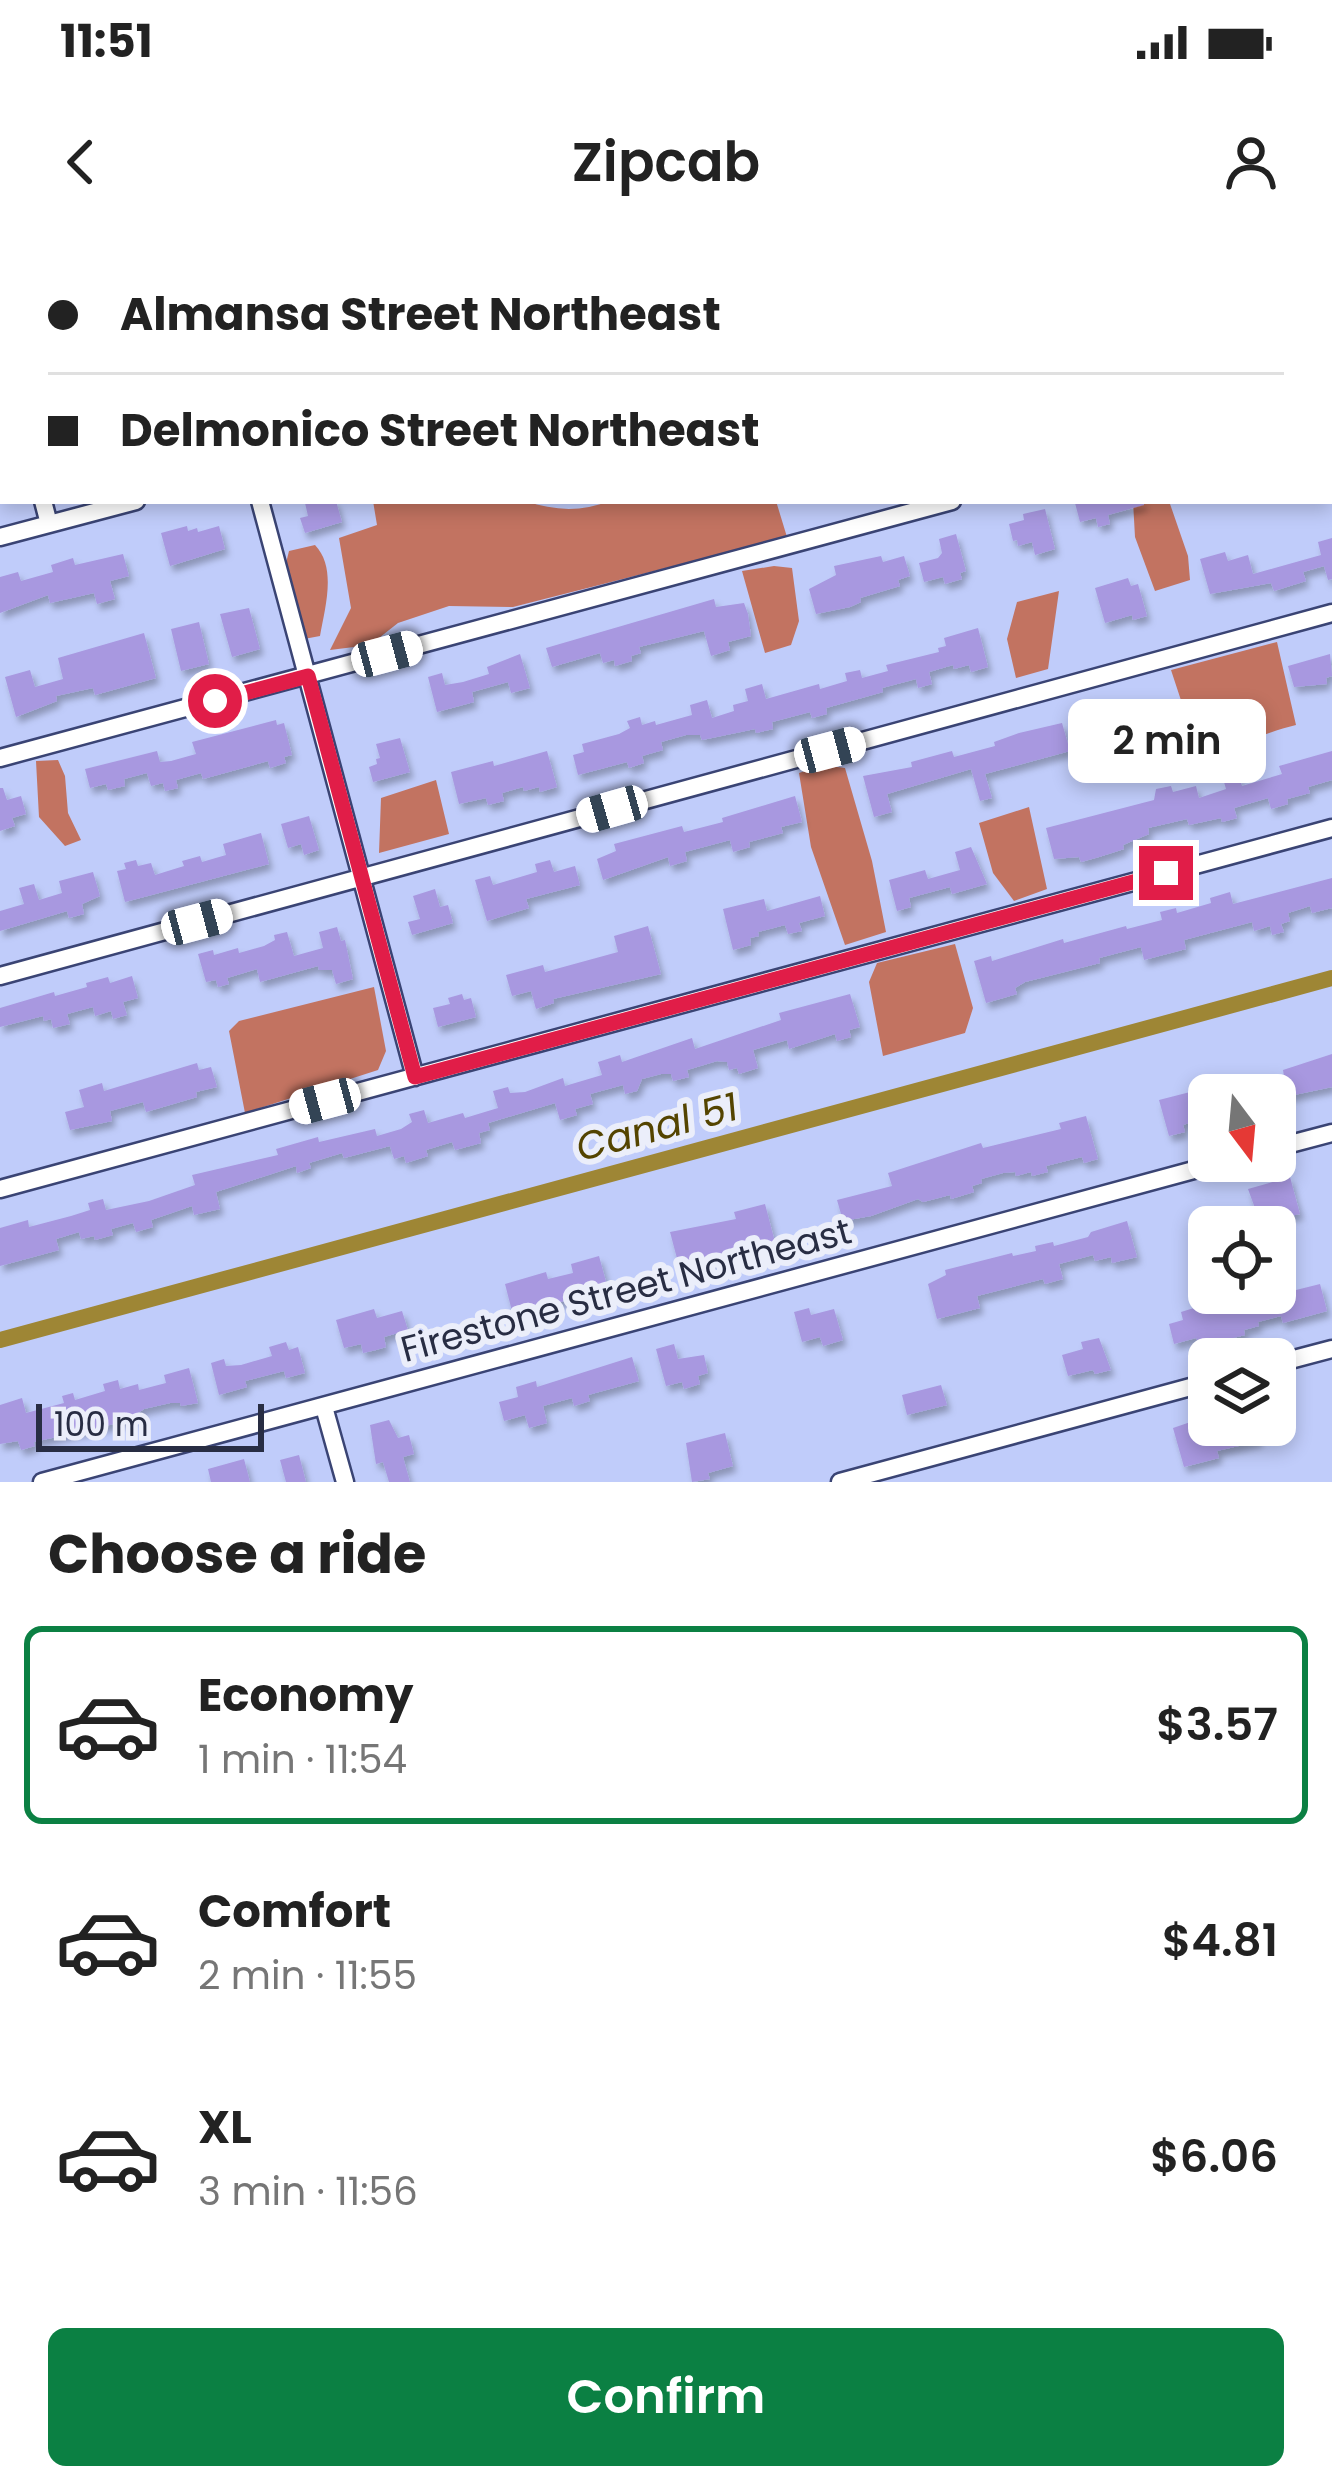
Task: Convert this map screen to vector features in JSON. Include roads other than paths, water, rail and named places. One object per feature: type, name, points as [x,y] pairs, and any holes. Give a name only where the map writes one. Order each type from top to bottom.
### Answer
[{"type":"street","points":[[44,504],[49,524]]},
{"type":"street","points":[[0,537],[125,504]]},
{"type":"street","points":[[261,504],[415,1077]]},
{"type":"street","points":[[0,758],[941,504]]},
{"type":"street","points":[[0,976],[1332,613]]},
{"type":"street","points":[[0,1189],[1332,828]]},
{"type":"street","points":[[1296,1142],[1332,1132]]},
{"type":"street","name":"Firestone Street Northeast","points":[[42,1482],[1188,1172]]},
{"type":"street","points":[[1296,1358],[1332,1349]]},
{"type":"street","points":[[840,1482],[1188,1388]]},
{"type":"street","points":[[324,1407],[344,1482]]},
{"type":"waterway","name":"Canal 51","points":[[0,1340],[1332,978]]}]
